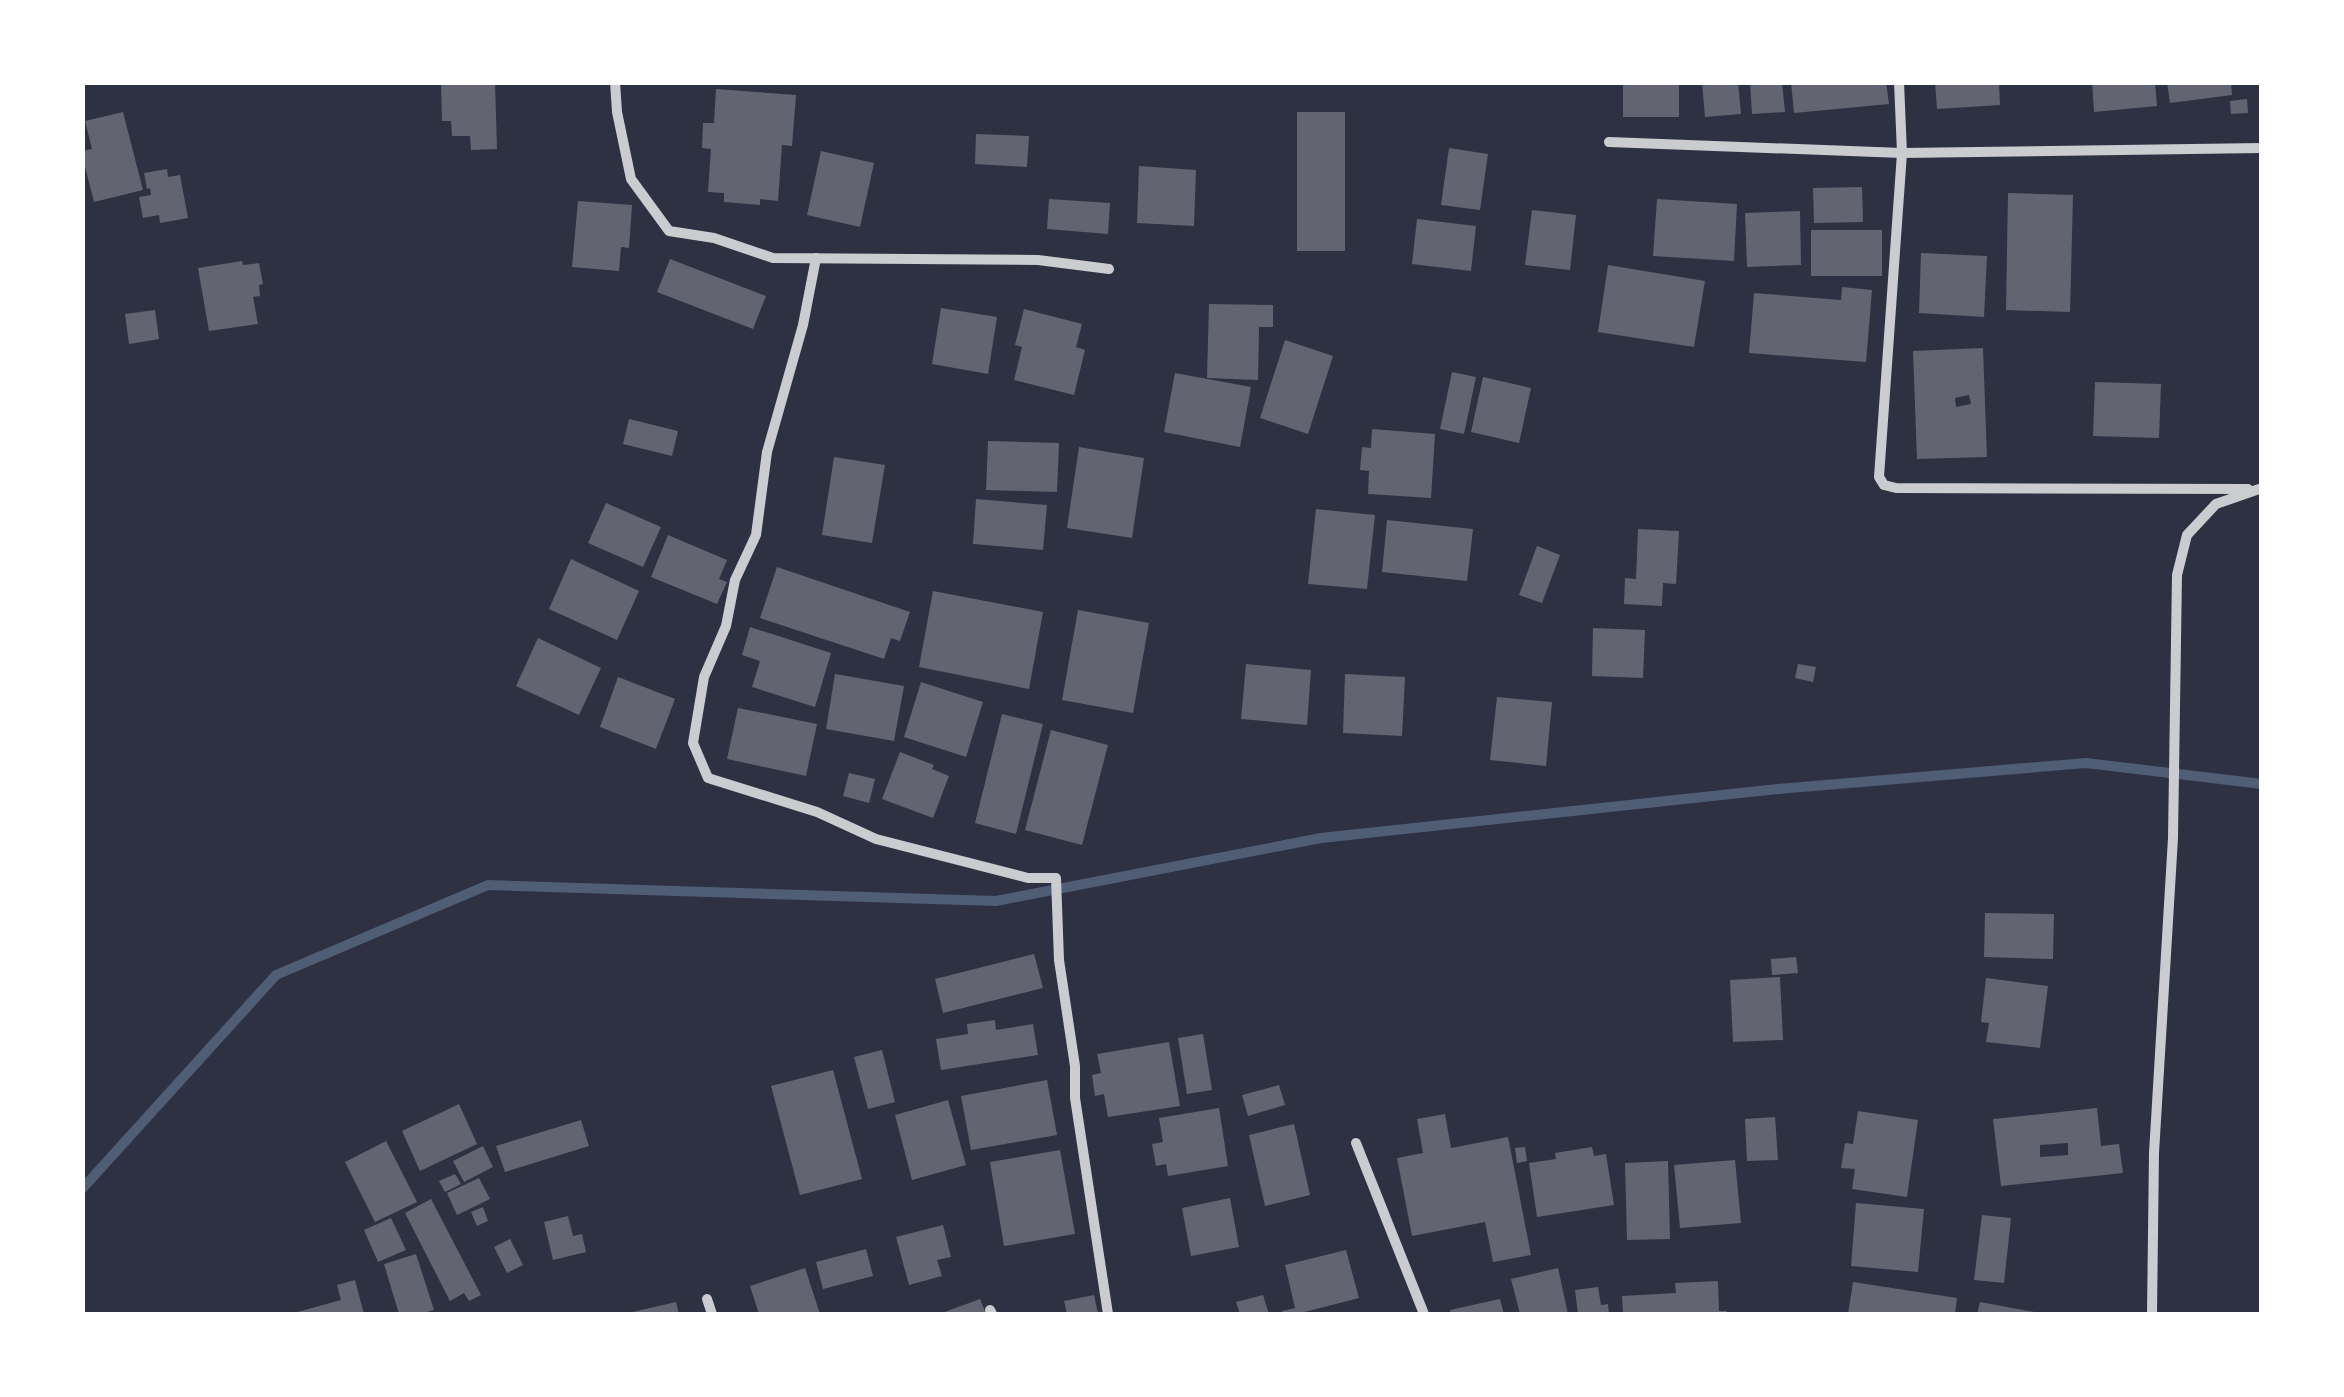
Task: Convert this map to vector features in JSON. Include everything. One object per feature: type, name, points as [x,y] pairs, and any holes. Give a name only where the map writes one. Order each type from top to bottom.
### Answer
[{"type":"street","points":[[615,82],[631,179],[669,231],[714,238],[774,258],[1038,260],[1108,269]]},
{"type":"street","points":[[1899,82],[1902,153],[1879,477],[1884,484],[1896,488],[2258,489]]},
{"type":"street","points":[[1609,142],[1902,153],[2262,148]]},
{"type":"street","points":[[816,258],[803,325],[767,452],[756,536],[735,580],[726,626],[704,677],[694,744],[708,778],[818,812],[876,838],[1028,878],[1056,878],[1058,960],[1108,1314]]},
{"type":"street","points":[[2152,1314],[2154,1153],[2173,838],[2177,576],[2187,534],[2216,504],[2258,489]]},
{"type":"street","points":[[1356,1143],[1424,1314]]},
{"type":"street","points":[[707,1299],[712,1314]]},
{"type":"building","points":[[441,82],[495,82],[497,149],[471,150],[470,136],[452,136],[451,121],[442,121]]},
{"type":"building","points":[[1623,82],[1679,82],[1679,117],[1623,117]]},
{"type":"building","points":[[1702,82],[1738,82],[1741,114],[1705,117]]},
{"type":"building","points":[[1750,82],[1782,82],[1785,112],[1752,114]]},
{"type":"building","points":[[1791,82],[1886,82],[1889,104],[1794,113]]},
{"type":"building","points":[[1935,82],[1999,82],[2000,105],[1937,109]]},
{"type":"building","points":[[2092,82],[2155,82],[2157,106],[2094,112]]},
{"type":"building","points":[[2167,82],[2231,82],[2232,95],[2170,103]]},
{"type":"building","points":[[716,89],[796,95],[792,146],[782,145],[778,201],[760,199],[760,205],[724,202],[724,193],[708,192],[711,149],[702,148],[703,123],[714,123]]},
{"type":"building","points":[[2247,99],[2248,113],[2231,114],[2230,101]]},
{"type":"building","points":[[123,112],[143,190],[94,202],[82,155],[82,151],[92,149],[85,121]]},
{"type":"building","points":[[1297,112],[1345,112],[1345,251],[1297,251]]},
{"type":"building","points":[[976,134],[1029,136],[1027,167],[975,164]]},
{"type":"building","points":[[1449,148],[1488,154],[1480,210],[1441,205]]},
{"type":"building","points":[[821,151],[874,163],[860,227],[807,215]]},
{"type":"building","points":[[1139,166],[1196,170],[1194,226],[1137,223]]},
{"type":"building","points":[[167,169],[168,177],[180,175],[188,218],[160,223],[159,215],[143,218],[139,197],[151,195],[144,173]]},
{"type":"building","points":[[1862,187],[1863,222],[1814,223],[1813,188]]},
{"type":"building","points":[[2008,193],[2073,195],[2070,312],[2006,310]]},
{"type":"building","points":[[1049,199],[1110,203],[1108,234],[1047,229]]},
{"type":"building","points":[[1657,199],[1737,204],[1734,261],[1653,256]]},
{"type":"building","points":[[578,201],[632,205],[629,248],[621,247],[619,271],[572,267]]},
{"type":"building","points":[[1532,210],[1576,215],[1570,270],[1525,265]]},
{"type":"building","points":[[1800,211],[1801,265],[1747,267],[1745,213]]},
{"type":"building","points":[[1417,219],[1476,226],[1471,271],[1412,264]]},
{"type":"building","points":[[1811,230],[1882,230],[1882,276],[1811,276]]},
{"type":"building","points":[[1921,253],[1987,256],[1984,317],[1919,313]]},
{"type":"building","points":[[670,259],[766,296],[753,329],[657,292]]},
{"type":"building","points":[[242,261],[243,265],[259,263],[263,284],[259,285],[260,296],[253,297],[258,324],[209,331],[198,268]]},
{"type":"building","points":[[1608,265],[1705,281],[1694,347],[1598,332]]},
{"type":"building","points":[[1842,287],[1872,290],[1866,362],[1749,353],[1754,293],[1841,300]]},
{"type":"building","points":[[1209,304],[1273,305],[1273,327],[1259,327],[1258,380],[1207,378]]},
{"type":"building","points":[[941,308],[997,317],[988,374],[932,364]]},
{"type":"building","points":[[1024,309],[1082,324],[1076,347],[1085,350],[1074,395],[1014,380],[1022,347],[1015,345]]},
{"type":"building","points":[[155,310],[159,339],[129,344],[125,314]]},
{"type":"building","points":[[1285,340],[1333,356],[1308,434],[1260,418]]},
{"type":"building","points":[[1983,348],[1987,457],[1917,459],[1913,351]],"holes":[[[1969,395],[1971,404],[1956,407],[1955,398]]]},
{"type":"building","points":[[1452,372],[1476,377],[1464,434],[1440,429]]},
{"type":"building","points":[[1175,373],[1251,387],[1240,447],[1164,432]]},
{"type":"building","points":[[1483,377],[1531,388],[1519,443],[1471,432]]},
{"type":"building","points":[[2095,382],[2161,384],[2159,438],[2093,436]]},
{"type":"building","points":[[629,419],[678,431],[672,456],[623,444]]},
{"type":"building","points":[[1372,429],[1435,434],[1431,498],[1368,494],[1369,471],[1360,470],[1362,447],[1371,448]]},
{"type":"building","points":[[988,441],[1059,443],[1057,492],[986,490]]},
{"type":"building","points":[[1079,447],[1144,458],[1132,538],[1067,528]]},
{"type":"building","points":[[834,457],[885,465],[872,543],[822,535]]},
{"type":"building","points":[[976,499],[1047,505],[1043,550],[973,544]]},
{"type":"building","points":[[606,503],[661,527],[643,567],[588,543]]},
{"type":"building","points":[[1316,509],[1375,515],[1367,589],[1308,584]]},
{"type":"building","points":[[1387,520],[1473,529],[1467,581],[1382,572]]},
{"type":"building","points":[[1638,529],[1679,531],[1676,584],[1663,583],[1662,606],[1624,604],[1625,578],[1636,579]]},
{"type":"building","points":[[668,535],[727,560],[719,579],[727,582],[717,604],[651,577]]},
{"type":"building","points":[[1537,546],[1560,555],[1542,603],[1519,595]]},
{"type":"building","points":[[571,559],[639,591],[617,640],[549,609]]},
{"type":"building","points":[[777,567],[910,612],[900,641],[891,638],[884,659],[760,618]]},
{"type":"building","points":[[933,591],[1043,612],[1029,689],[919,667]]},
{"type":"building","points":[[1078,610],[1149,623],[1133,713],[1062,700]]},
{"type":"building","points":[[750,627],[831,653],[815,707],[752,687],[760,661],[742,655]]},
{"type":"building","points":[[1593,628],[1645,630],[1643,678],[1592,676]]},
{"type":"building","points":[[538,638],[601,668],[579,715],[516,686]]},
{"type":"building","points":[[1246,664],[1311,670],[1307,725],[1241,719]]},
{"type":"building","points":[[1798,664],[1816,667],[1813,682],[1795,678]]},
{"type":"building","points":[[835,674],[904,686],[894,741],[826,729]]},
{"type":"building","points":[[1345,674],[1405,677],[1402,736],[1343,733]]},
{"type":"building","points":[[618,677],[675,699],[656,749],[600,727]]},
{"type":"building","points":[[921,682],[983,702],[966,757],[904,737]]},
{"type":"building","points":[[1497,697],[1552,702],[1546,766],[1490,760]]},
{"type":"building","points":[[738,708],[817,724],[806,776],[727,759]]},
{"type":"building","points":[[1002,714],[1043,724],[1016,834],[975,823]]},
{"type":"building","points":[[1051,730],[1108,745],[1082,845],[1025,830]]},
{"type":"building","points":[[900,752],[934,765],[932,769],[949,776],[933,818],[882,799]]},
{"type":"building","points":[[849,773],[875,779],[869,803],[843,796]]},
{"type":"building","points":[[1985,913],[2054,914],[2053,959],[1984,957]]},
{"type":"building","points":[[1034,954],[1043,988],[943,1013],[935,979]]},
{"type":"building","points":[[1796,957],[1798,973],[1772,975],[1771,959]]},
{"type":"building","points":[[1780,977],[1783,1040],[1733,1042],[1730,980]]},
{"type":"building","points":[[1986,978],[2048,986],[2040,1048],[1986,1042],[1989,1023],[1981,1022]]},
{"type":"building","points":[[995,1020],[996,1030],[1033,1024],[1038,1055],[941,1070],[936,1039],[968,1034],[967,1024]]},
{"type":"building","points":[[1203,1034],[1212,1090],[1187,1094],[1178,1038]]},
{"type":"building","points":[[1169,1042],[1180,1106],[1108,1117],[1104,1094],[1095,1096],[1092,1075],[1101,1073],[1097,1054]]},
{"type":"building","points":[[882,1050],[895,1102],[868,1109],[854,1057]]},
{"type":"building","points":[[833,1070],[862,1179],[800,1195],[771,1086]]},
{"type":"building","points":[[1047,1080],[1057,1135],[971,1150],[961,1096]]},
{"type":"building","points":[[1279,1085],[1285,1105],[1248,1116],[1242,1095]]},
{"type":"building","points":[[948,1100],[966,1165],[912,1180],[895,1115]]},
{"type":"building","points":[[459,1104],[477,1144],[420,1171],[402,1131]]},
{"type":"building","points":[[1219,1108],[1228,1166],[1168,1176],[1166,1164],[1156,1166],[1152,1144],[1163,1142],[1159,1118]]},
{"type":"building","points":[[2097,1108],[2101,1146],[2119,1144],[2123,1173],[2001,1186],[1993,1119]],"holes":[[[2068,1143],[2068,1155],[2040,1157],[2040,1145]]]},
{"type":"building","points":[[1858,1111],[1918,1120],[1907,1197],[1852,1189],[1855,1169],[1841,1168],[1845,1143],[1853,1144]]},
{"type":"building","points":[[1445,1114],[1451,1148],[1508,1137],[1531,1255],[1493,1262],[1485,1222],[1412,1236],[1397,1158],[1423,1153],[1417,1119]]},
{"type":"building","points":[[1775,1117],[1778,1160],[1747,1161],[1745,1119]]},
{"type":"building","points":[[581,1120],[589,1146],[505,1172],[496,1146]]},
{"type":"building","points":[[1294,1124],[1310,1195],[1265,1206],[1249,1135]]},
{"type":"building","points":[[386,1141],[417,1202],[375,1222],[345,1162]]},
{"type":"building","points":[[483,1146],[493,1167],[464,1182],[453,1161]]},
{"type":"building","points":[[1525,1147],[1527,1161],[1517,1163],[1515,1148]]},
{"type":"building","points":[[1592,1147],[1594,1156],[1606,1154],[1614,1205],[1537,1217],[1529,1163],[1556,1159],[1555,1153]]},
{"type":"building","points":[[1060,1150],[1075,1234],[1004,1246],[990,1162]]},
{"type":"building","points":[[1735,1160],[1741,1223],[1680,1228],[1674,1165]]},
{"type":"building","points":[[1668,1161],[1670,1239],[1627,1240],[1625,1163]]},
{"type":"building","points":[[455,1174],[461,1184],[445,1192],[439,1181]]},
{"type":"building","points":[[479,1178],[490,1199],[457,1215],[447,1193]]},
{"type":"building","points":[[1230,1198],[1239,1247],[1191,1256],[1182,1208]]},
{"type":"building","points":[[431,1199],[481,1295],[469,1301],[464,1293],[450,1301],[405,1213]]},
{"type":"building","points":[[1856,1203],[1924,1209],[1918,1272],[1851,1266]]},
{"type":"building","points":[[483,1207],[488,1221],[477,1226],[471,1212]]},
{"type":"building","points":[[1982,1215],[2011,1218],[2004,1283],[1974,1280]]},
{"type":"building","points":[[568,1216],[573,1236],[582,1234],[586,1252],[553,1260],[544,1222]]},
{"type":"building","points":[[391,1218],[406,1250],[378,1262],[364,1230]]},
{"type":"building","points":[[943,1225],[951,1257],[937,1260],[942,1276],[909,1285],[896,1237]]},
{"type":"building","points":[[510,1239],[523,1265],[507,1273],[494,1247]]},
{"type":"building","points":[[866,1249],[873,1276],[823,1289],[816,1262]]},
{"type":"building","points":[[1346,1250],[1359,1298],[1283,1314],[1282,1311],[1295,1308],[1285,1265]]},
{"type":"building","points":[[416,1254],[434,1310],[399,1314],[384,1264]]},
{"type":"building","points":[[805,1268],[820,1314],[759,1314],[750,1286]]},
{"type":"building","points":[[1558,1268],[1568,1314],[1520,1314],[1511,1279]]},
{"type":"building","points":[[355,1280],[364,1314],[290,1314],[341,1300],[337,1285]]},
{"type":"building","points":[[1718,1281],[1719,1311],[1727,1314],[1623,1314],[1622,1296],[1676,1293],[1675,1283]]},
{"type":"building","points":[[1853,1282],[1957,1298],[1955,1314],[1848,1314]]},
{"type":"building","points":[[1598,1287],[1601,1305],[1608,1304],[1609,1314],[1578,1314],[1575,1290]]},
{"type":"building","points":[[1094,1295],[1098,1314],[1067,1314],[1064,1301]]},
{"type":"building","points":[[1263,1295],[1269,1314],[1240,1314],[1236,1302]]},
{"type":"building","points":[[980,1299],[986,1314],[939,1314]]},
{"type":"building","points":[[1500,1299],[1504,1314],[1451,1314],[1450,1310]]},
{"type":"building","points":[[676,1302],[679,1314],[628,1314],[628,1313]]},
{"type":"building","points":[[1980,1302],[2040,1313],[2040,1314],[1977,1314]]},
{"type":"waterway","points":[[82,1189],[276,975],[488,885],[996,901],[1321,838],[1778,789],[2086,763],[2262,784]]}]
